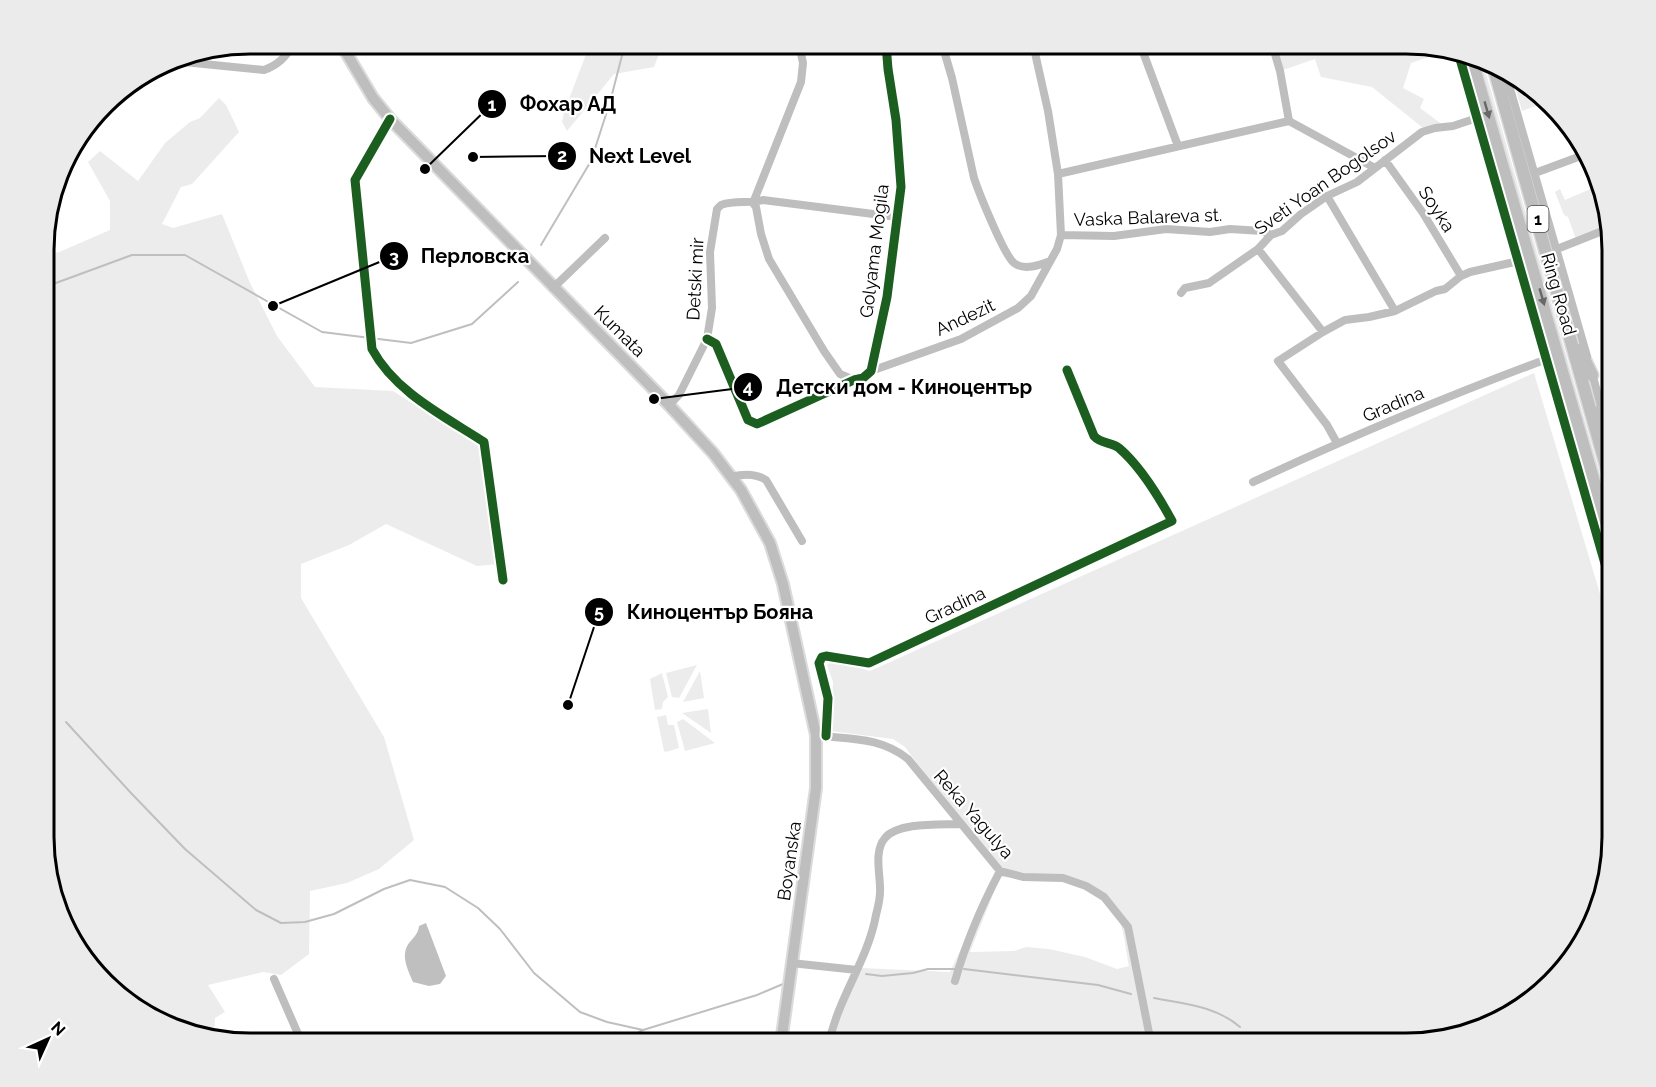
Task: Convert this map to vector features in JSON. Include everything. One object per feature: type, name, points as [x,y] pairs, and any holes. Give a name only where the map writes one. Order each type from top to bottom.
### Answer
[{"type":"highway","name":"Ring Road","points":[[1474,67],[1602,509]]},
{"type":"highway","name":"Ring Road","points":[[1496,76],[1602,453]]},
{"type":"highway","points":[[1506,82],[1508,116]]},
{"type":"highway","points":[[1566,321],[1592,375]]},
{"type":"main road","name":"Kumata","points":[[347,54],[373,98],[390,119],[669,405],[713,453],[741,490],[770,543],[783,584],[804,683]]},
{"type":"main road","name":"Boyanska","points":[[782,1033],[821,736],[804,683]]},
{"type":"street","points":[[192,63],[264,70],[276,65],[287,54]]},
{"type":"street","points":[[753,203],[801,82],[803,63],[801,54]]},
{"type":"street","name":"Golyama Mogila","points":[[871,372],[887,297],[901,187],[896,120],[887,54]]},
{"type":"street","points":[[944,54],[952,78],[979,194],[1006,251],[1014,263],[1024,267],[1050,261],[1061,235],[1058,174],[1048,111],[1035,54]]},
{"type":"street","points":[[1144,54],[1178,146]]},
{"type":"street","points":[[1275,54],[1289,121]]},
{"type":"street","points":[[1461,62],[1602,553]]},
{"type":"street","points":[[1509,83],[1602,410]]},
{"type":"street","name":"Sveti Yoan Bogolsov","points":[[1181,293],[1185,288],[1209,283],[1258,249],[1271,235],[1282,231],[1301,214],[1328,196],[1357,182],[1422,132],[1454,126],[1477,117]]},
{"type":"street","points":[[390,119],[355,180],[372,349],[380,365],[411,394],[484,442],[503,580]]},
{"type":"street","points":[[1058,174],[1289,121],[1375,168]]},
{"type":"street","points":[[1535,173],[1578,156]]},
{"type":"street","name":"Soyka","points":[[1385,160],[1423,213],[1461,276]]},
{"type":"street","points":[[1328,196],[1395,311]]},
{"type":"street","points":[[753,203],[763,200],[897,217]]},
{"type":"street","name":"Detski mir","points":[[669,405],[678,395],[707,339],[712,308],[710,252],[717,209],[726,203],[747,201],[753,203]]},
{"type":"street","points":[[753,203],[769,259],[829,359],[840,374],[854,380]]},
{"type":"street","name":"Vaska Balareva st.","points":[[1061,235],[1114,236],[1166,229],[1210,232],[1230,229],[1262,231],[1271,235]]},
{"type":"street","points":[[1557,249],[1601,232]]},
{"type":"street","points":[[553,288],[604,238]]},
{"type":"street","points":[[1258,249],[1323,332]]},
{"type":"street","name":"Andezit","points":[[871,372],[961,339],[1018,308],[1031,296],[1050,261]]},
{"type":"street","points":[[1337,443],[1328,425],[1278,361],[1345,320],[1395,311],[1436,291],[1445,290],[1461,276],[1470,272],[1519,261]]},
{"type":"street","points":[[707,339],[716,344],[748,420],[757,424],[863,378],[871,372]]},
{"type":"street","name":"Gradina","points":[[1253,483],[1337,443],[1547,359]]},
{"type":"street","name":"Gradina","points":[[821,736],[828,698],[819,663],[822,657],[869,663],[1172,521],[1158,496],[1119,448],[1098,440],[1094,436],[1067,370]]},
{"type":"street","points":[[730,477],[744,474],[766,480],[802,541]]},
{"type":"street","name":"Reka Yagulya","points":[[821,736],[885,744],[908,759],[1000,871],[1023,877],[1063,878],[1086,886],[1104,897],[1128,927],[1149,1033]]},
{"type":"street","points":[[832,1033],[838,1011],[873,933],[880,893],[880,848],[884,839],[894,831],[922,825],[960,824]]},
{"type":"street","points":[[955,981],[966,942],[1000,871]]},
{"type":"street","points":[[791,963],[857,970]]},
{"type":"street","points":[[274,978],[297,1033]]},
{"type":"shaded area","points":[[586,54],[659,54],[654,67],[614,74],[567,131],[562,122]]},
{"type":"shaded area","points":[[1278,54],[1432,56],[1411,63],[1403,88],[1424,99],[1420,108],[1443,125],[1423,128],[1372,87],[1321,77],[1315,59],[1283,70]]},
{"type":"shaded area","points":[[1466,64],[1469,65],[1570,417],[1573,433],[1571,433]]},
{"type":"shaded area","points":[[1482,70],[1485,71],[1602,480],[1602,489]]},
{"type":"shaded area","points":[[1515,87],[1538,105],[1522,111]]},
{"type":"shaded area","points":[[219,98],[226,105],[239,132],[192,184],[181,187],[162,224],[173,228],[222,214],[250,283],[277,336],[315,387],[393,391],[480,447],[499,564],[477,566],[386,524],[349,545],[301,564],[301,598],[384,737],[414,840],[379,869],[347,883],[310,891],[309,954],[281,975],[263,972],[208,985],[225,1012],[215,1018],[214,1029],[187,1023],[163,1013],[141,1000],[111,976],[87,946],[69,912],[56,863],[54,837],[54,248],[57,253],[110,230],[110,201],[88,162],[100,151],[138,181],[165,143],[190,122],[200,118]]},
{"type":"shaded area","points":[[1560,189],[1565,200],[1592,189],[1601,229],[1576,239],[1555,192]]},
{"type":"shaded area","points":[[1534,373],[1602,601],[1602,850],[1592,900],[1569,946],[1545,976],[1504,1007],[1469,1023],[1444,1029],[1419,1033],[836,1033],[842,1009],[862,968],[950,972],[999,868],[905,747],[893,739],[830,731],[833,682],[827,665],[833,660],[870,671]],"holes":[[[1000,877],[1047,879],[1076,885],[1102,900],[1121,925],[1129,966],[1117,969],[1085,957],[1049,949],[1026,947],[1014,951],[970,952]]]},
{"type":"shaded area","points":[[697,665],[679,698],[672,697],[666,673]]},
{"type":"shaded area","points":[[700,671],[704,698],[683,702]]},
{"type":"shaded area","points":[[662,673],[668,697],[663,702],[662,709],[655,710],[650,679]]},
{"type":"shaded area","points":[[708,709],[711,733],[682,713]]},
{"type":"shaded area","points":[[666,715],[668,725],[674,725],[679,748],[666,752],[657,717]]},
{"type":"shaded area","points":[[683,719],[715,743],[685,751],[677,722]]},
{"type":"shaded area","points":[[426,923],[446,976],[440,984],[429,986],[413,982],[405,957],[406,948],[417,933],[419,926]]},
{"type":"waterway","points":[[541,245],[591,161],[622,54]]},
{"type":"waterway","points":[[54,284],[132,255],[185,255],[322,332],[411,343],[472,324],[518,282]]},
{"type":"waterway","points":[[66,722],[185,849],[256,910],[281,923],[305,922],[334,914],[384,889],[410,880],[445,887],[478,908],[500,929],[534,973],[580,1012],[607,1022],[643,1030]]},
{"type":"waterway","points":[[866,974],[882,976],[928,969],[955,969]]},
{"type":"waterway","points":[[964,969],[1098,985],[1131,994]]},
{"type":"waterway","points":[[637,1033],[757,995],[783,984]]},
{"type":"waterway","points":[[1154,998],[1210,1010],[1221,1014],[1240,1027]]},
{"type":"cycle path","points":[[707,339],[716,344],[748,420],[757,424],[863,378],[871,371],[887,297],[901,187],[896,120],[887,54]]},
{"type":"cycle path","points":[[1461,62],[1602,553]]},
{"type":"cycle path","points":[[390,119],[355,180],[372,349],[382,364],[407,390],[484,442],[503,580]]},
{"type":"cycle path","points":[[826,736],[828,698],[819,663],[822,657],[869,663],[1172,521],[1148,482],[1127,455],[1116,446],[1094,436],[1067,370]]},
{"type":"place","name":"Next Level","points":[[473,157]]},
{"type":"place","name":"Фохар АД","points":[[425,169]]},
{"type":"place","name":"Перловска","points":[[273,306]]},
{"type":"place","name":"Детски дом - Киноцентър","points":[[654,399]]},
{"type":"place","name":"Киноцентър Бояна","points":[[568,705]]}]
